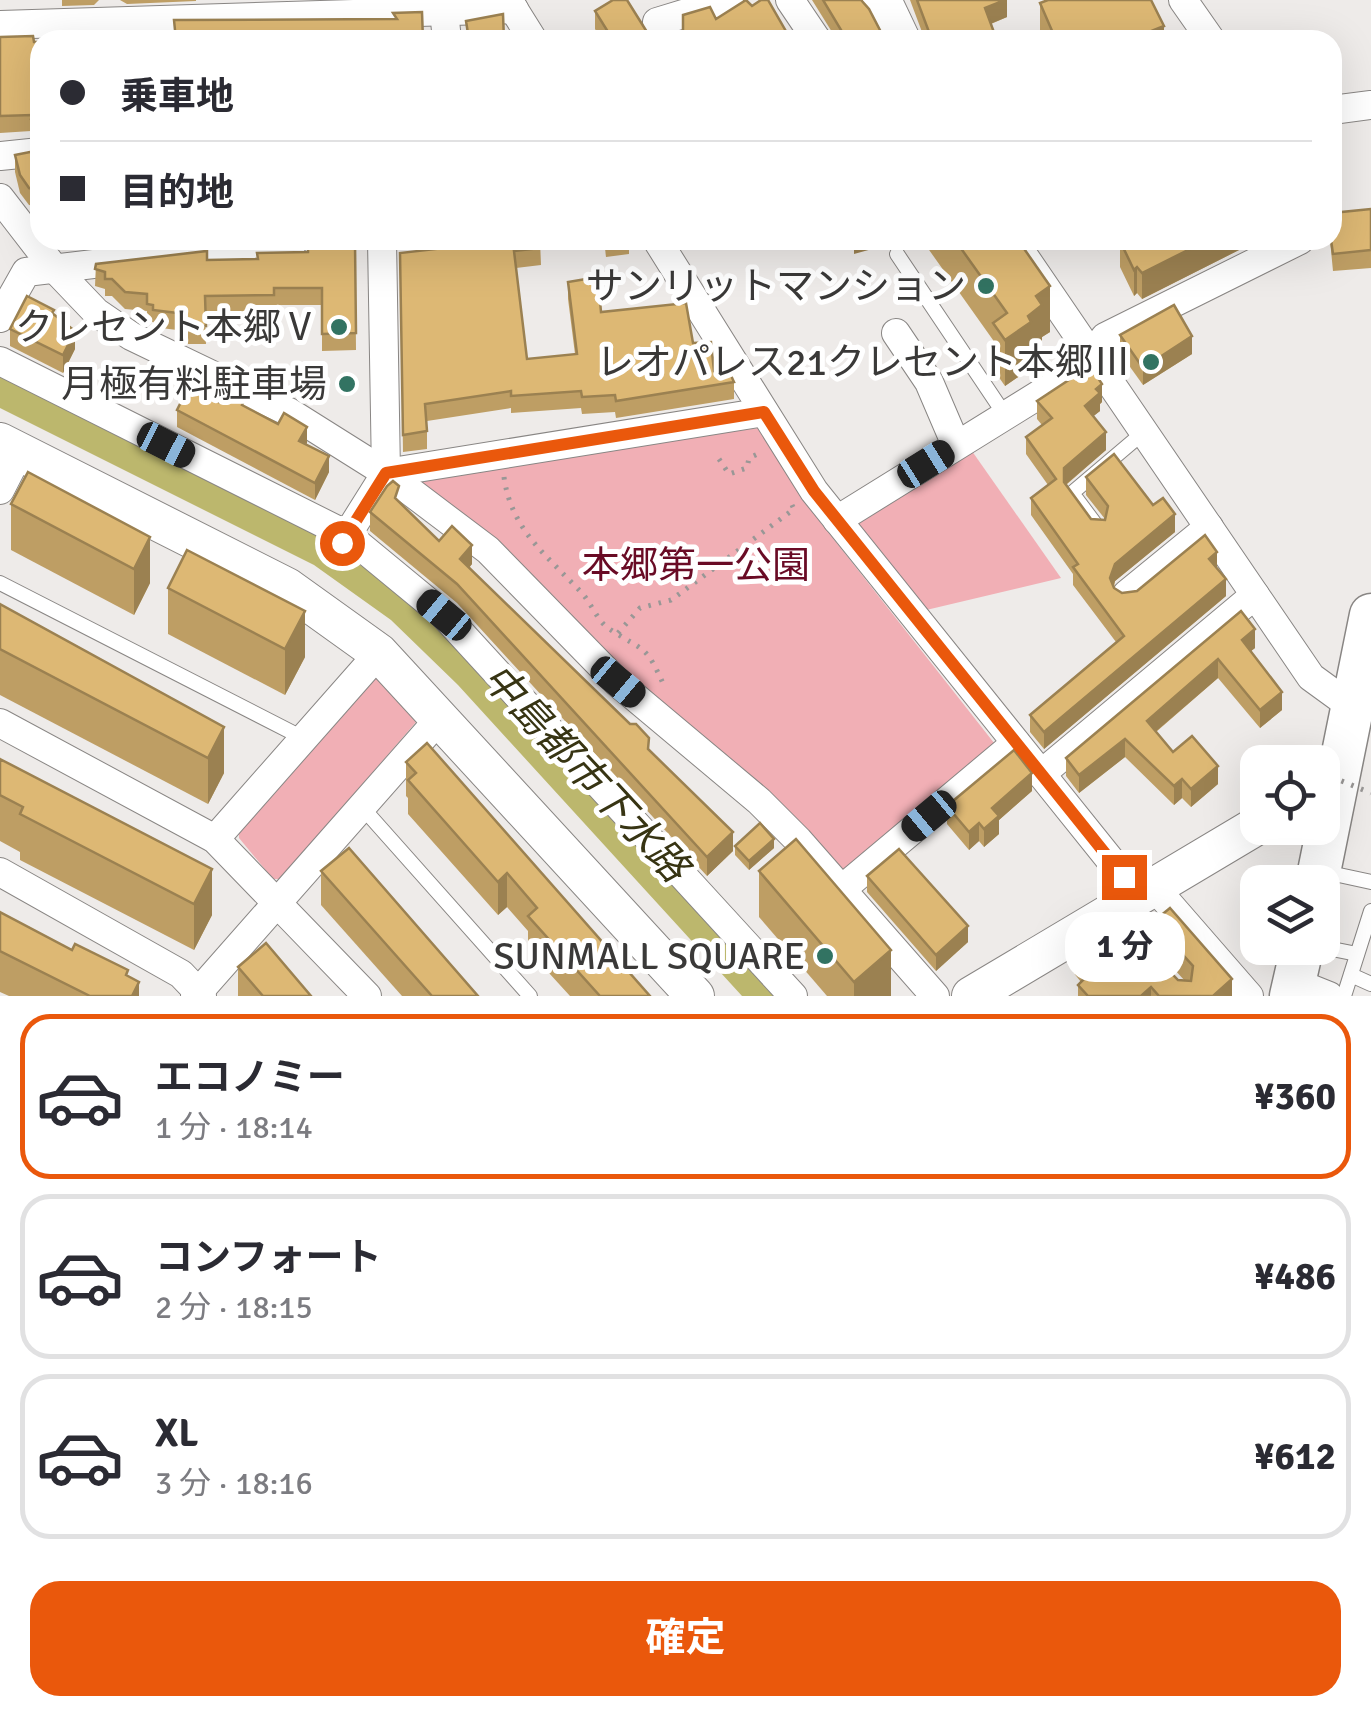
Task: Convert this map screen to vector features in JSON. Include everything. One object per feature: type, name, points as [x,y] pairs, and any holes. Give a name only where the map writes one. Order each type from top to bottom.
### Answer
[{"type":"main road","points":[[1321,865],[1346,777],[1371,615]]},
{"type":"street","points":[[662,30],[657,22],[730,0]]},
{"type":"street","points":[[790,0],[810,30]]},
{"type":"street","points":[[882,0],[896,30]]},
{"type":"street","points":[[1183,0],[1203,30]]},
{"type":"street","points":[[0,24],[111,10],[366,7],[444,11],[511,4],[527,30]]},
{"type":"street","points":[[444,11],[446,30]]},
{"type":"street","points":[[1342,108],[1371,104]]},
{"type":"street","points":[[0,156],[30,153]]},
{"type":"street","points":[[0,198],[30,237]]},
{"type":"street","points":[[40,250],[96,312],[131,336],[289,412],[386,473],[488,550],[618,682],[759,801],[794,845],[842,889],[934,996]]},
{"type":"street","points":[[0,318],[26,272],[190,250]]},
{"type":"street","points":[[344,539],[386,473],[382,250]]},
{"type":"street","points":[[664,250],[836,520],[1041,774],[1135,900],[1249,996]]},
{"type":"street","points":[[1020,250],[1310,677],[1355,709]]},
{"type":"street","points":[[836,520],[1082,368],[1105,337],[1280,250]]},
{"type":"street","points":[[896,333],[929,382],[956,445]]},
{"type":"street","points":[[0,361],[344,539],[444,615],[794,996]]},
{"type":"street","points":[[386,473],[764,412]]},
{"type":"street","points":[[0,490],[10,446],[287,586],[380,653],[695,996]]},
{"type":"street","points":[[1127,594],[1209,528]]},
{"type":"street","points":[[1041,774],[1255,595]]},
{"type":"street","points":[[214,838],[380,653]]},
{"type":"street","points":[[0,872],[181,974],[199,995],[440,718]]},
{"type":"street","points":[[0,723],[214,838],[279,900],[368,996]]},
{"type":"street","points":[[842,889],[1016,743]]},
{"type":"street","points":[[997,990],[1240,836]]},
{"type":"lane","points":[[897,254],[1006,415]]},
{"type":"lane","points":[[1100,529],[1072,493],[1144,432]]},
{"type":"lane","points":[[0,583],[303,738]]},
{"type":"lane","points":[[360,806],[530,996]]},
{"type":"lane","points":[[1340,879],[1371,882]]},
{"type":"lane","points":[[1135,900],[1158,967]]},
{"type":"lane","points":[[1344,996],[1371,911]]},
{"type":"lane","points":[[1340,951],[1357,954]]},
{"type":"lane","points":[[1351,975],[1371,984]]},
{"type":"path","points":[[719,459],[729,474],[746,468],[749,458],[759,452],[763,459]]},
{"type":"path","points":[[501,454],[509,504],[521,528],[551,566],[582,592],[605,626],[640,644]]},
{"type":"path","points":[[618,633],[640,608],[671,600],[794,509],[784,492]]},
{"type":"green space","name":"本郷第一公園","points":[[759,428],[821,523],[998,748],[843,876],[422,486],[420,474]]},
{"type":"green space","points":[[967,444],[1061,578],[922,611],[849,514]]},
{"type":"green space","points":[[373,674],[416,722],[281,879],[273,879],[239,838],[239,827]]},
{"type":"shaded area","points":[[0,372],[314,534],[424,608],[779,996],[742,996],[458,685],[391,620],[314,565],[0,408]]},
{"type":"building","points":[[613,0],[627,0],[646,30],[607,30],[595,11]]},
{"type":"building","points":[[746,0],[752,6],[768,0],[785,30],[683,30],[683,15],[710,7],[716,19]]},
{"type":"building","points":[[823,0],[861,0],[880,30],[841,30]]},
{"type":"building","points":[[917,0],[1005,0],[985,8],[993,30],[928,30]]},
{"type":"building","points":[[1151,0],[1164,26],[1154,30],[1052,30],[1040,3]]},
{"type":"building","points":[[422,12],[423,30],[175,30],[174,20],[397,19],[393,13]]},
{"type":"building","points":[[503,14],[504,30],[467,30],[466,21]]},
{"type":"building","points":[[30,36],[30,115],[0,116],[0,37]]},
{"type":"building","points":[[30,152],[30,188],[20,175],[15,155]]},
{"type":"building","points":[[1371,209],[1371,250],[1333,254],[1332,250],[1342,250],[1342,212]]},
{"type":"building","points":[[355,250],[356,333],[322,334],[322,288],[274,288],[274,295],[205,296],[206,326],[188,327],[185,314],[153,310],[153,305],[147,304],[147,294],[125,292],[112,279],[105,279],[105,272],[95,269],[96,264],[207,251],[207,260],[258,259],[257,253]]},
{"type":"building","points":[[523,250],[514,251],[527,359],[577,354],[568,282],[598,277],[601,312],[686,303],[693,343],[711,342],[714,371],[728,369],[734,382],[616,401],[615,395],[582,397],[581,391],[511,396],[511,391],[425,404],[427,431],[403,435],[400,253]]},
{"type":"building","points":[[962,250],[1025,250],[1050,286],[1036,296],[1042,305],[1028,316],[1031,322],[1005,340],[993,323],[1007,313]]},
{"type":"building","points":[[1124,250],[1188,250],[1142,273],[1137,267],[1134,270]]},
{"type":"building","points":[[27,296],[54,310],[52,313],[75,331],[63,355],[10,329]]},
{"type":"building","points":[[1174,305],[1192,336],[1143,368],[1120,335]]},
{"type":"building","points":[[1090,366],[1102,384],[1096,389],[1100,393],[1085,406],[1106,432],[1064,468],[1064,482],[1091,519],[1105,520],[1108,506],[1086,477],[1114,454],[1153,505],[1163,498],[1175,514],[1115,564],[1110,578],[1114,588],[1122,593],[1137,591],[1205,535],[1217,552],[1209,559],[1226,579],[1044,732],[1030,715],[1124,636],[1073,567],[1078,564],[1031,498],[1056,479],[1026,437],[1052,418],[1037,401]]},
{"type":"building","points":[[230,386],[247,395],[242,405],[278,424],[284,413],[307,427],[299,441],[329,456],[315,483],[177,410],[187,390],[221,403]]},
{"type":"building","points":[[28,472],[150,537],[134,569],[11,504]]},
{"type":"building","points":[[393,481],[399,486],[395,498],[439,541],[452,526],[472,545],[460,559],[630,724],[636,724],[649,738],[648,749],[733,832],[707,857],[457,584],[370,512]]},
{"type":"building","points":[[187,550],[305,611],[285,649],[168,588]]},
{"type":"building","points":[[0,604],[224,727],[208,758],[0,649]]},
{"type":"building","points":[[1241,611],[1255,629],[1242,640],[1282,692],[1260,710],[1218,659],[1147,721],[1173,752],[1192,736],[1218,766],[1191,789],[1182,779],[1174,786],[1125,739],[1079,775],[1066,758]]},
{"type":"building","points":[[427,743],[650,996],[600,996],[528,916],[537,908],[507,873],[498,882],[408,780],[416,773],[406,762]]},
{"type":"building","points":[[1014,750],[1032,773],[992,808],[999,816],[984,829],[979,823],[969,832],[947,806]]},
{"type":"building","points":[[0,759],[212,869],[194,904],[20,814],[23,807],[0,795]]},
{"type":"building","points":[[760,823],[774,839],[749,861],[735,846]]},
{"type":"building","points":[[796,839],[891,950],[854,982],[759,871]]},
{"type":"building","points":[[349,848],[478,996],[432,996],[321,871]]},
{"type":"building","points":[[899,849],[968,926],[936,955],[867,876]]},
{"type":"building","points":[[1170,908],[1232,979],[1213,996],[1159,996],[1151,987],[1141,996],[1088,996],[1078,985],[1092,971],[1073,949],[1090,939],[1110,961],[1137,937],[1178,980],[1191,981],[1193,966],[1153,922]]},
{"type":"building","points":[[0,912],[72,950],[75,944],[128,970],[126,975],[139,982],[132,996],[90,996],[0,951]]},
{"type":"building","points":[[266,943],[311,996],[263,996],[238,967]]},
{"type":"place","name":"サンリットマンション","points":[[986,286]]},
{"type":"place","name":"クレセント本郷Ⅴ","points":[[339,327]]},
{"type":"place","name":"レオパレス21クレセント本郷Ⅲ","points":[[1151,362]]},
{"type":"place","name":"月極有料駐車場","points":[[347,384]]},
{"type":"place","name":"SUNMALL SQUARE","points":[[825,956]]},
{"type":"route","points":[[342,543],[386,473],[764,412],[814,491],[1124,877]]},
{"type":"water label","name":"中島都市下水路","points":[[586,772]]}]
